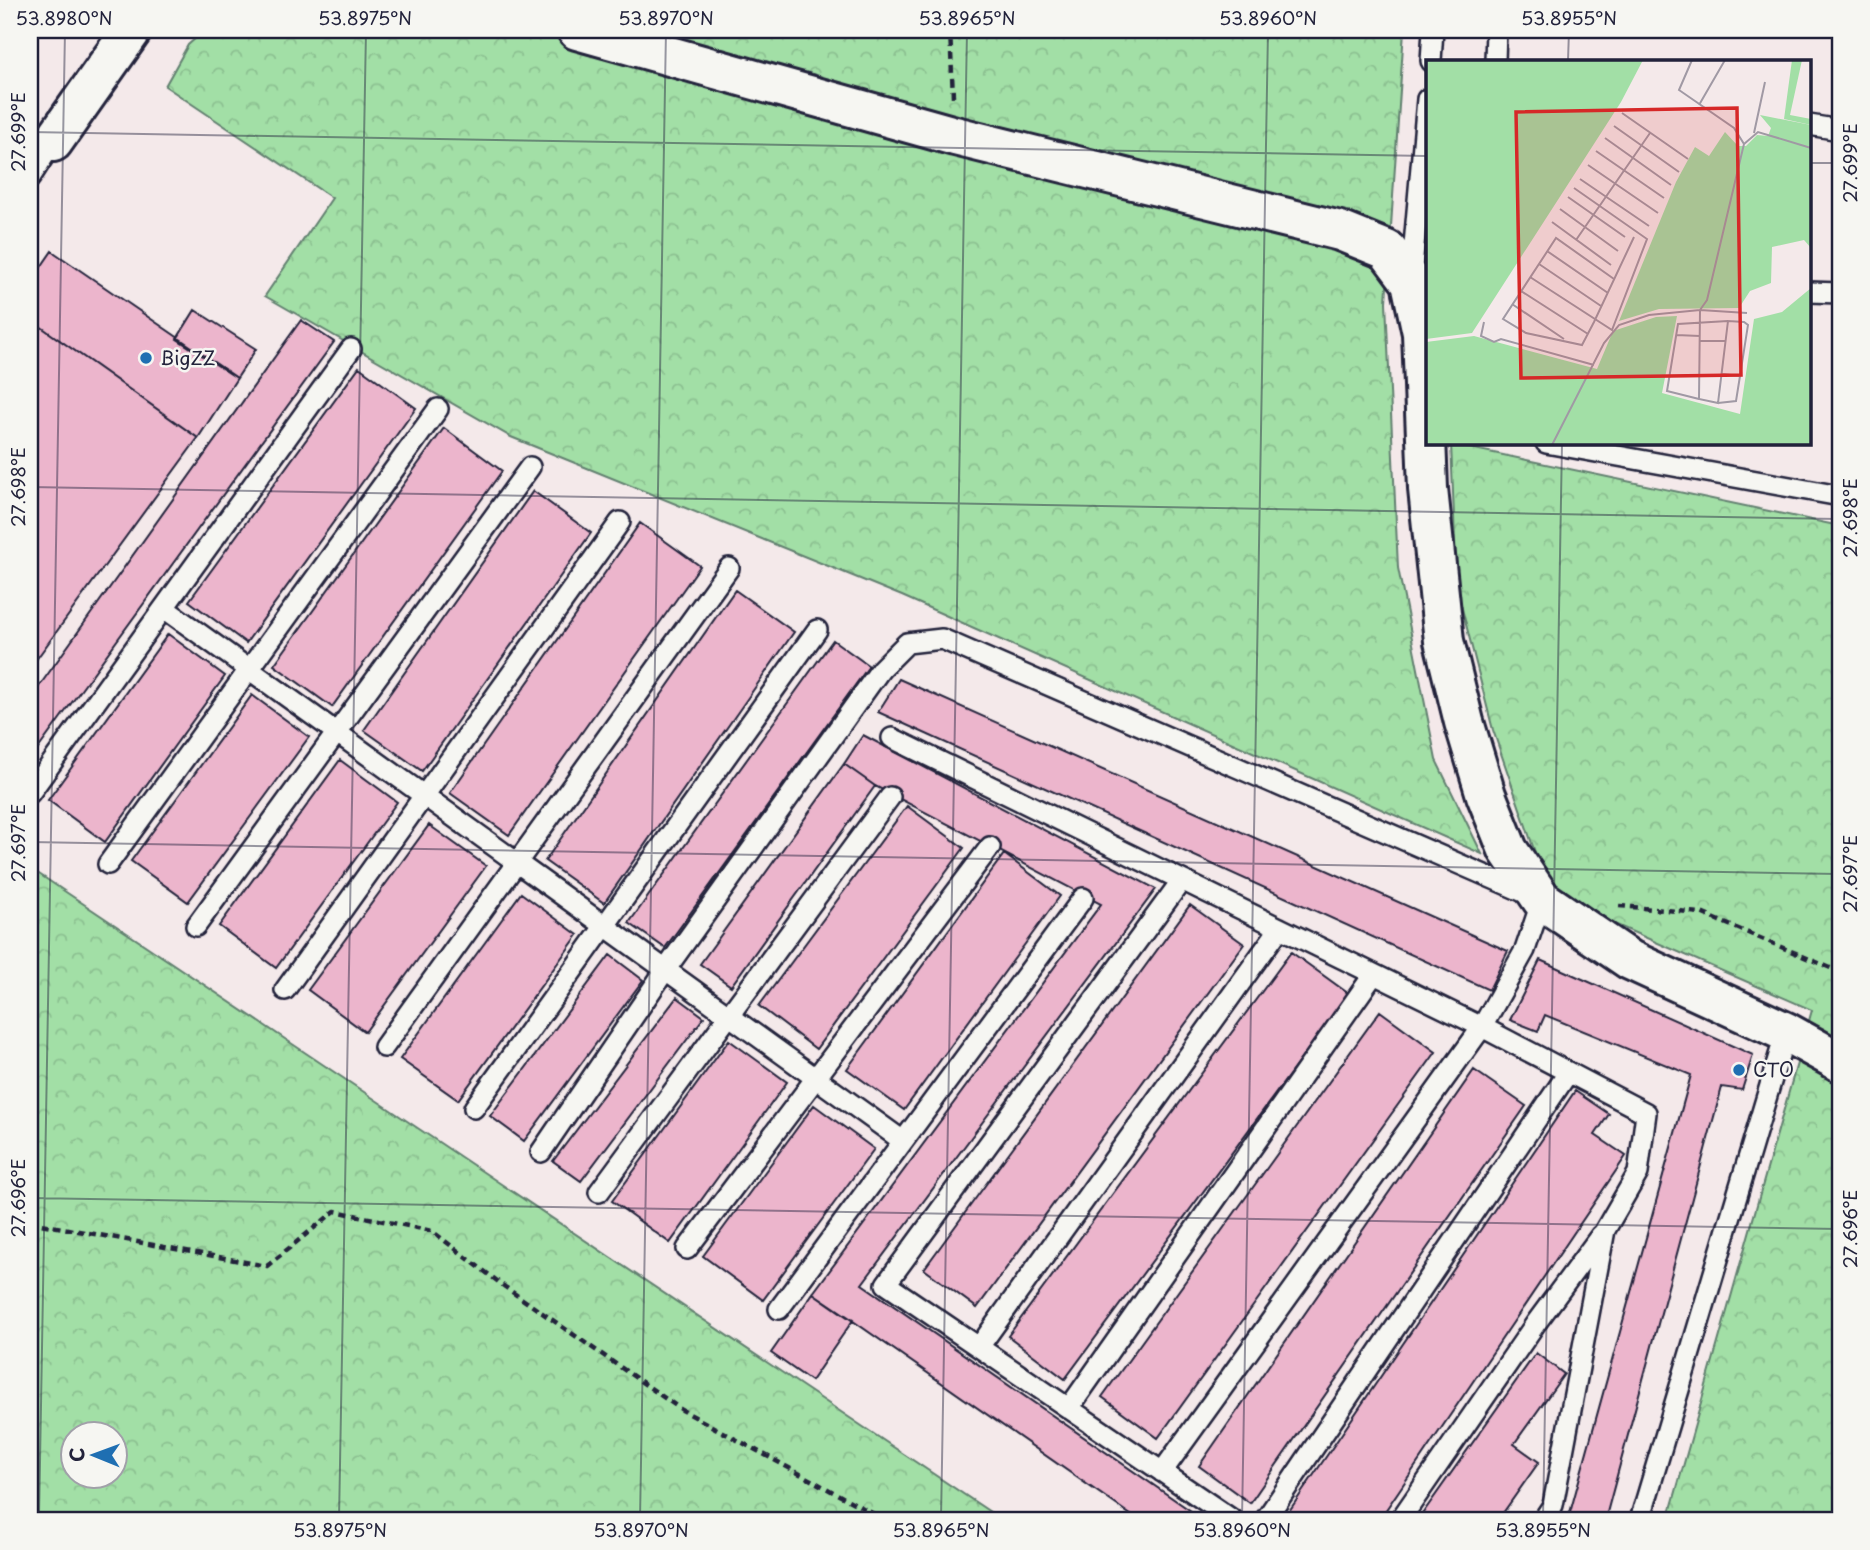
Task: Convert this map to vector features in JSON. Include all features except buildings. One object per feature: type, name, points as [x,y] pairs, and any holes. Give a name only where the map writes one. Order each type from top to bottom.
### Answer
[{"type":"street","points":[[53,142],[132,30]]},
{"type":"street","points":[[577,30],[955,136],[1340,230],[1387,250],[1419,282],[1426,437]]},
{"type":"street","points":[[1426,444],[1428,489],[1444,641],[1486,795],[1508,850],[1542,900],[1630,960],[1786,1032],[1840,1062]]},
{"type":"lane","points":[[1431,60],[1433,30]]},
{"type":"lane","points":[[1495,60],[1496,30]]},
{"type":"lane","points":[[1419,282],[1426,122]]},
{"type":"lane","points":[[1811,125],[1840,130]]},
{"type":"lane","points":[[30,178],[53,142]]},
{"type":"lane","points":[[1811,292],[1840,293]]},
{"type":"lane","points":[[30,793],[352,349]]},
{"type":"lane","points":[[108,864],[438,409]]},
{"type":"lane","points":[[1559,444],[1585,446],[1840,496]]},
{"type":"lane","points":[[196,926],[530,467]]},
{"type":"lane","points":[[285,990],[621,522]]},
{"type":"lane","points":[[384,1047],[729,568]]},
{"type":"lane","points":[[164,608],[903,1141]]},
{"type":"lane","points":[[474,1108],[817,630]]},
{"type":"lane","points":[[541,1152],[666,969],[881,669],[907,643],[942,639],[1542,900],[1525,950],[1482,1027],[1162,1472]]},
{"type":"lane","points":[[892,738],[1482,1027],[1646,1113],[1637,1173],[1605,1230],[1536,1323],[1400,1520]]},
{"type":"lane","points":[[599,1192],[890,797]]},
{"type":"lane","points":[[687,1250],[990,847]]},
{"type":"lane","points":[[1182,880],[886,1284],[1233,1520]]},
{"type":"lane","points":[[779,1309],[1083,898]]},
{"type":"lane","points":[[979,1347],[1280,928]]},
{"type":"lane","points":[[1069,1408],[1374,974]]},
{"type":"lane","points":[[1640,1520],[1786,1032]]},
{"type":"lane","points":[[1265,1520],[1568,1073]]},
{"type":"lane","points":[[1543,1520],[1553,1505],[1605,1230]]},
{"type":"path","points":[[950,30],[955,136]]},
{"type":"path","points":[[1608,905],[1701,913],[1840,972]]},
{"type":"path","points":[[30,1222],[267,1266],[335,1211],[432,1231],[505,1287],[682,1410],[885,1520]]},
{"type":"green space","points":[[205,30],[1404,30],[1386,302],[1398,568],[1436,760],[1482,854],[902,596],[511,437],[265,296],[332,198],[165,86],[188,45]]},
{"type":"green space","points":[[1451,444],[1840,526],[1840,1520],[1668,1520],[1812,1010],[1550,896],[1493,730],[1457,589]]},
{"type":"green space","points":[[30,868],[1002,1520],[30,1520]]},
{"type":"place","name":"BigZZ","points":[[146,358]]},
{"type":"place","name":"СТО","points":[[1739,1070]]}]
